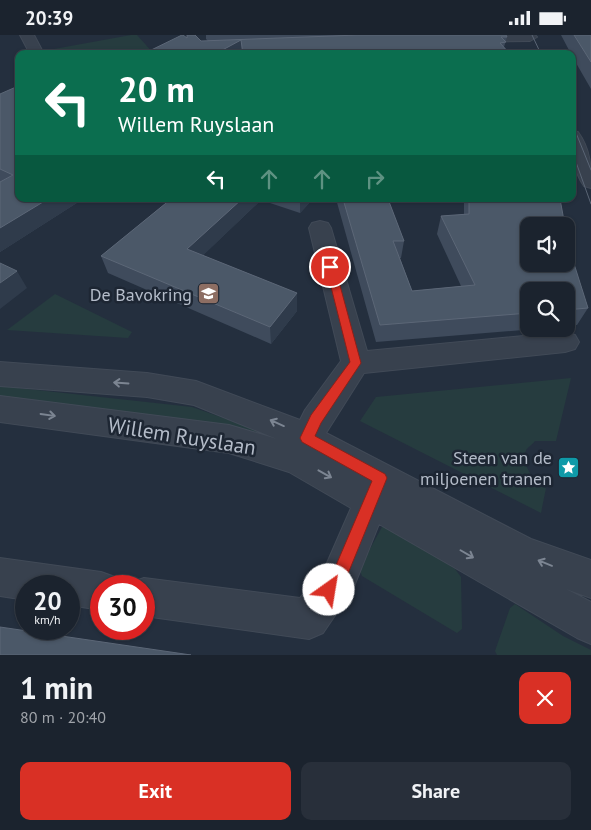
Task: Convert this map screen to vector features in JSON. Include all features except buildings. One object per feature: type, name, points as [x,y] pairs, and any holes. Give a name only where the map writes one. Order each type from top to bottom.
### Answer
[{"type":"street","points":[[28,35],[35,50]]},
{"type":"street","points":[[454,40],[530,36],[535,50]]},
{"type":"street","points":[[576,146],[591,182]]},
{"type":"street","points":[[320,228],[356,363]]},
{"type":"street","points":[[302,449],[316,419],[356,363],[565,342]]},
{"type":"street","name":"Willem Ruyslaan","points":[[0,374],[147,385],[196,393],[278,423],[302,449],[376,489],[591,624]]},
{"type":"street","name":"Willem Ruyslaan","points":[[0,409],[302,449]]},
{"type":"street","points":[[155,598],[309,619],[340,576],[376,489]]},
{"type":"street","name":"Willem Ruyslaan","points":[[376,489],[523,554],[591,579]]},
{"type":"street","points":[[0,577],[15,579]]},
{"type":"green space","points":[[137,35],[150,50],[55,50]]},
{"type":"green space","points":[[55,294],[132,332],[128,338],[7,330]]},
{"type":"green space","points":[[571,378],[556,441],[535,441],[526,450],[525,461],[527,467],[537,481],[546,488],[541,513],[360,421],[376,397]]},
{"type":"green space","points":[[0,386],[192,407],[263,432],[259,435],[0,401]]},
{"type":"green space","points":[[388,525],[455,569],[461,577],[462,629],[457,633],[362,576],[359,569],[382,527]]},
{"type":"green space","points":[[515,604],[563,636],[591,650],[591,655],[497,655],[495,651],[510,608]]},
{"type":"tram line","points":[[532,35],[539,50]]},
{"type":"tram line","points":[[576,133],[591,170]]},
{"type":"tram line","points":[[576,162],[591,204]]},
{"type":"place","name":"De Bavokring","points":[[208,294]]},
{"type":"place","name":"Steen van de miljoenen tranen","points":[[568,467]]},
{"type":"route","points":[[329,590],[340,576],[380,478],[307,438],[316,419],[356,363],[330,267]]}]
